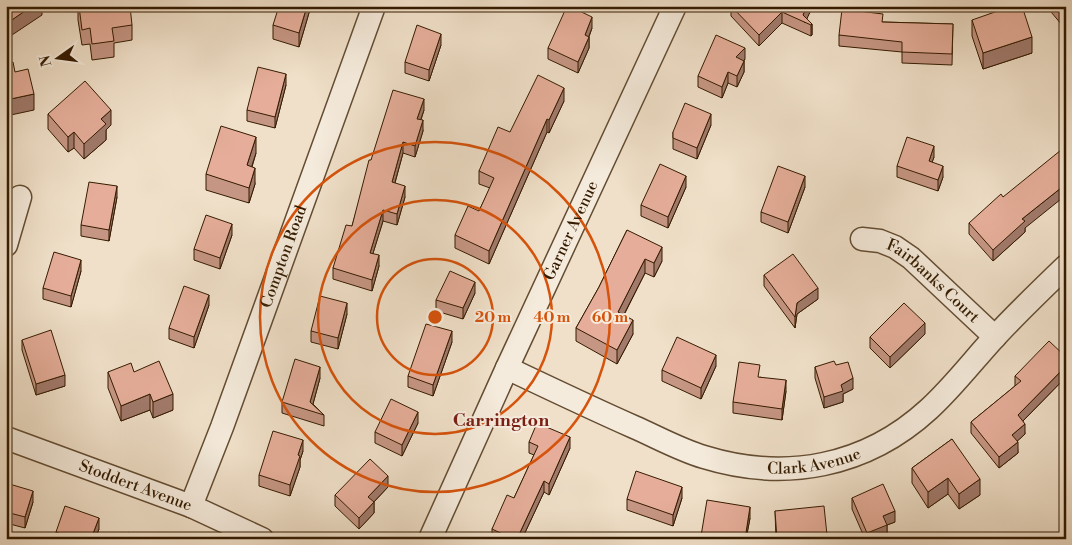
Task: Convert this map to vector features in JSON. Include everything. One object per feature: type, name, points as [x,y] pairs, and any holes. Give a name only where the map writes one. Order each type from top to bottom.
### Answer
[{"type":"street","name":"Compton Road","points":[[191,506],[222,427],[374,6]]},
{"type":"street","name":"Garner Avenue","points":[[430,539],[675,6]]},
{"type":"street","points":[[6,245],[20,197]]},
{"type":"street","name":"Fairbanks Court","points":[[862,239],[888,244],[911,258],[995,337]]},
{"type":"street","name":"Clark Avenue","points":[[507,368],[702,457],[746,468],[780,470],[812,467],[844,459],[872,448],[896,435],[930,408],[995,337],[1066,266]]},
{"type":"street","name":"Stoddert Avenue","points":[[6,438],[191,506],[262,539]]},
{"type":"building","points":[[6,6],[32,6],[6,24]]},
{"type":"building","points":[[79,6],[130,6],[132,25],[112,28],[114,41],[92,44],[90,28],[82,30]]},
{"type":"building","points":[[279,6],[307,6],[299,33],[273,25]]},
{"type":"building","points":[[567,6],[592,17],[585,35],[589,37],[578,62],[548,48]]},
{"type":"building","points":[[731,6],[807,6],[803,15],[812,24],[782,12],[759,35]]},
{"type":"building","points":[[1012,6],[1022,6],[1032,37],[983,53],[972,20]]},
{"type":"building","points":[[1056,6],[1066,6],[1066,11],[1062,14]]},
{"type":"building","points":[[842,9],[883,14],[882,22],[953,24],[952,54],[902,52],[902,42],[839,35]]},
{"type":"building","points":[[417,25],[441,34],[429,70],[405,62]]},
{"type":"building","points":[[716,35],[745,48],[736,57],[744,61],[737,76],[728,72],[722,87],[698,76]]},
{"type":"building","points":[[13,62],[15,72],[28,69],[34,94],[6,100],[6,64]]},
{"type":"building","points":[[258,67],[286,74],[275,117],[247,110]]},
{"type":"building","points":[[538,75],[564,88],[549,120],[547,119],[489,251],[455,235],[468,206],[479,211],[494,178],[479,171],[498,127],[510,132]]},
{"type":"building","points":[[85,81],[111,110],[101,119],[106,124],[84,144],[74,132],[68,137],[48,114]]},
{"type":"building","points":[[393,90],[424,99],[417,119],[423,120],[415,146],[403,142],[392,182],[405,186],[397,214],[383,210],[370,253],[379,255],[372,280],[333,268],[346,225],[352,226],[369,160],[371,160]]},
{"type":"building","points":[[685,103],[711,114],[697,148],[673,138],[673,132]]},
{"type":"building","points":[[221,126],[256,137],[247,165],[255,168],[249,188],[206,174]]},
{"type":"building","points":[[907,137],[934,146],[929,161],[943,166],[938,180],[897,166]]},
{"type":"building","points":[[1066,146],[1066,184],[1022,219],[1025,221],[993,250],[969,223],[1001,194],[1003,197]]},
{"type":"building","points":[[660,164],[686,176],[668,217],[641,205]]},
{"type":"building","points":[[778,166],[805,176],[788,222],[761,212]]},
{"type":"building","points":[[89,182],[117,186],[109,230],[81,225]]},
{"type":"building","points":[[206,215],[232,224],[220,258],[194,249]]},
{"type":"building","points":[[627,230],[662,247],[654,263],[645,259],[618,312],[633,320],[617,350],[576,328]]},
{"type":"building","points":[[54,252],[81,260],[71,296],[43,288]]},
{"type":"building","points":[[793,254],[818,288],[797,303],[795,317],[764,275]]},
{"type":"building","points":[[450,271],[475,282],[463,308],[436,300]]},
{"type":"building","points":[[184,286],[209,295],[194,337],[169,328]]},
{"type":"building","points":[[320,296],[347,303],[338,338],[311,331]]},
{"type":"building","points":[[904,303],[925,323],[890,357],[870,337]]},
{"type":"building","points":[[426,324],[452,331],[433,385],[408,376]]},
{"type":"building","points":[[51,330],[65,375],[36,384],[22,340]]},
{"type":"building","points":[[677,337],[716,355],[701,388],[662,370]]},
{"type":"building","points":[[1049,341],[1066,357],[1066,366],[1018,415],[1025,424],[1012,435],[1018,442],[999,457],[971,422],[1021,381],[1015,376]]},
{"type":"building","points":[[295,359],[320,367],[310,402],[324,415],[282,402]]},
{"type":"building","points":[[159,361],[173,394],[153,402],[150,394],[121,406],[108,372],[131,363],[134,372]]},
{"type":"building","points":[[834,361],[836,365],[848,362],[853,378],[841,385],[843,391],[824,397],[815,367]]},
{"type":"building","points":[[739,362],[760,365],[758,377],[786,380],[782,409],[733,402]]},
{"type":"building","points":[[391,399],[418,412],[402,445],[375,432]]},
{"type":"building","points":[[537,423],[570,437],[549,484],[544,481],[517,539],[513,539],[492,529],[507,495],[514,498],[538,446],[529,442]]},
{"type":"building","points":[[273,431],[303,440],[298,455],[300,456],[290,485],[259,475]]},
{"type":"building","points":[[952,439],[980,479],[959,494],[948,478],[928,492],[912,468]]},
{"type":"building","points":[[370,459],[388,476],[368,497],[374,502],[359,518],[335,495]]},
{"type":"building","points":[[636,471],[682,487],[673,515],[627,499]]},
{"type":"building","points":[[6,483],[33,491],[25,517],[6,512]]},
{"type":"building","points":[[883,484],[895,511],[883,516],[887,525],[867,533],[852,498]]},
{"type":"building","points":[[707,500],[750,507],[745,539],[720,539],[701,536]]},
{"type":"building","points":[[65,506],[99,518],[91,539],[74,539],[56,532]]},
{"type":"building","points":[[824,506],[827,535],[777,539],[775,511]]},
{"type":"building","points":[[128,533],[145,539],[126,539]]},
{"type":"district","name":"Carrington","points":[[501,420]]}]
